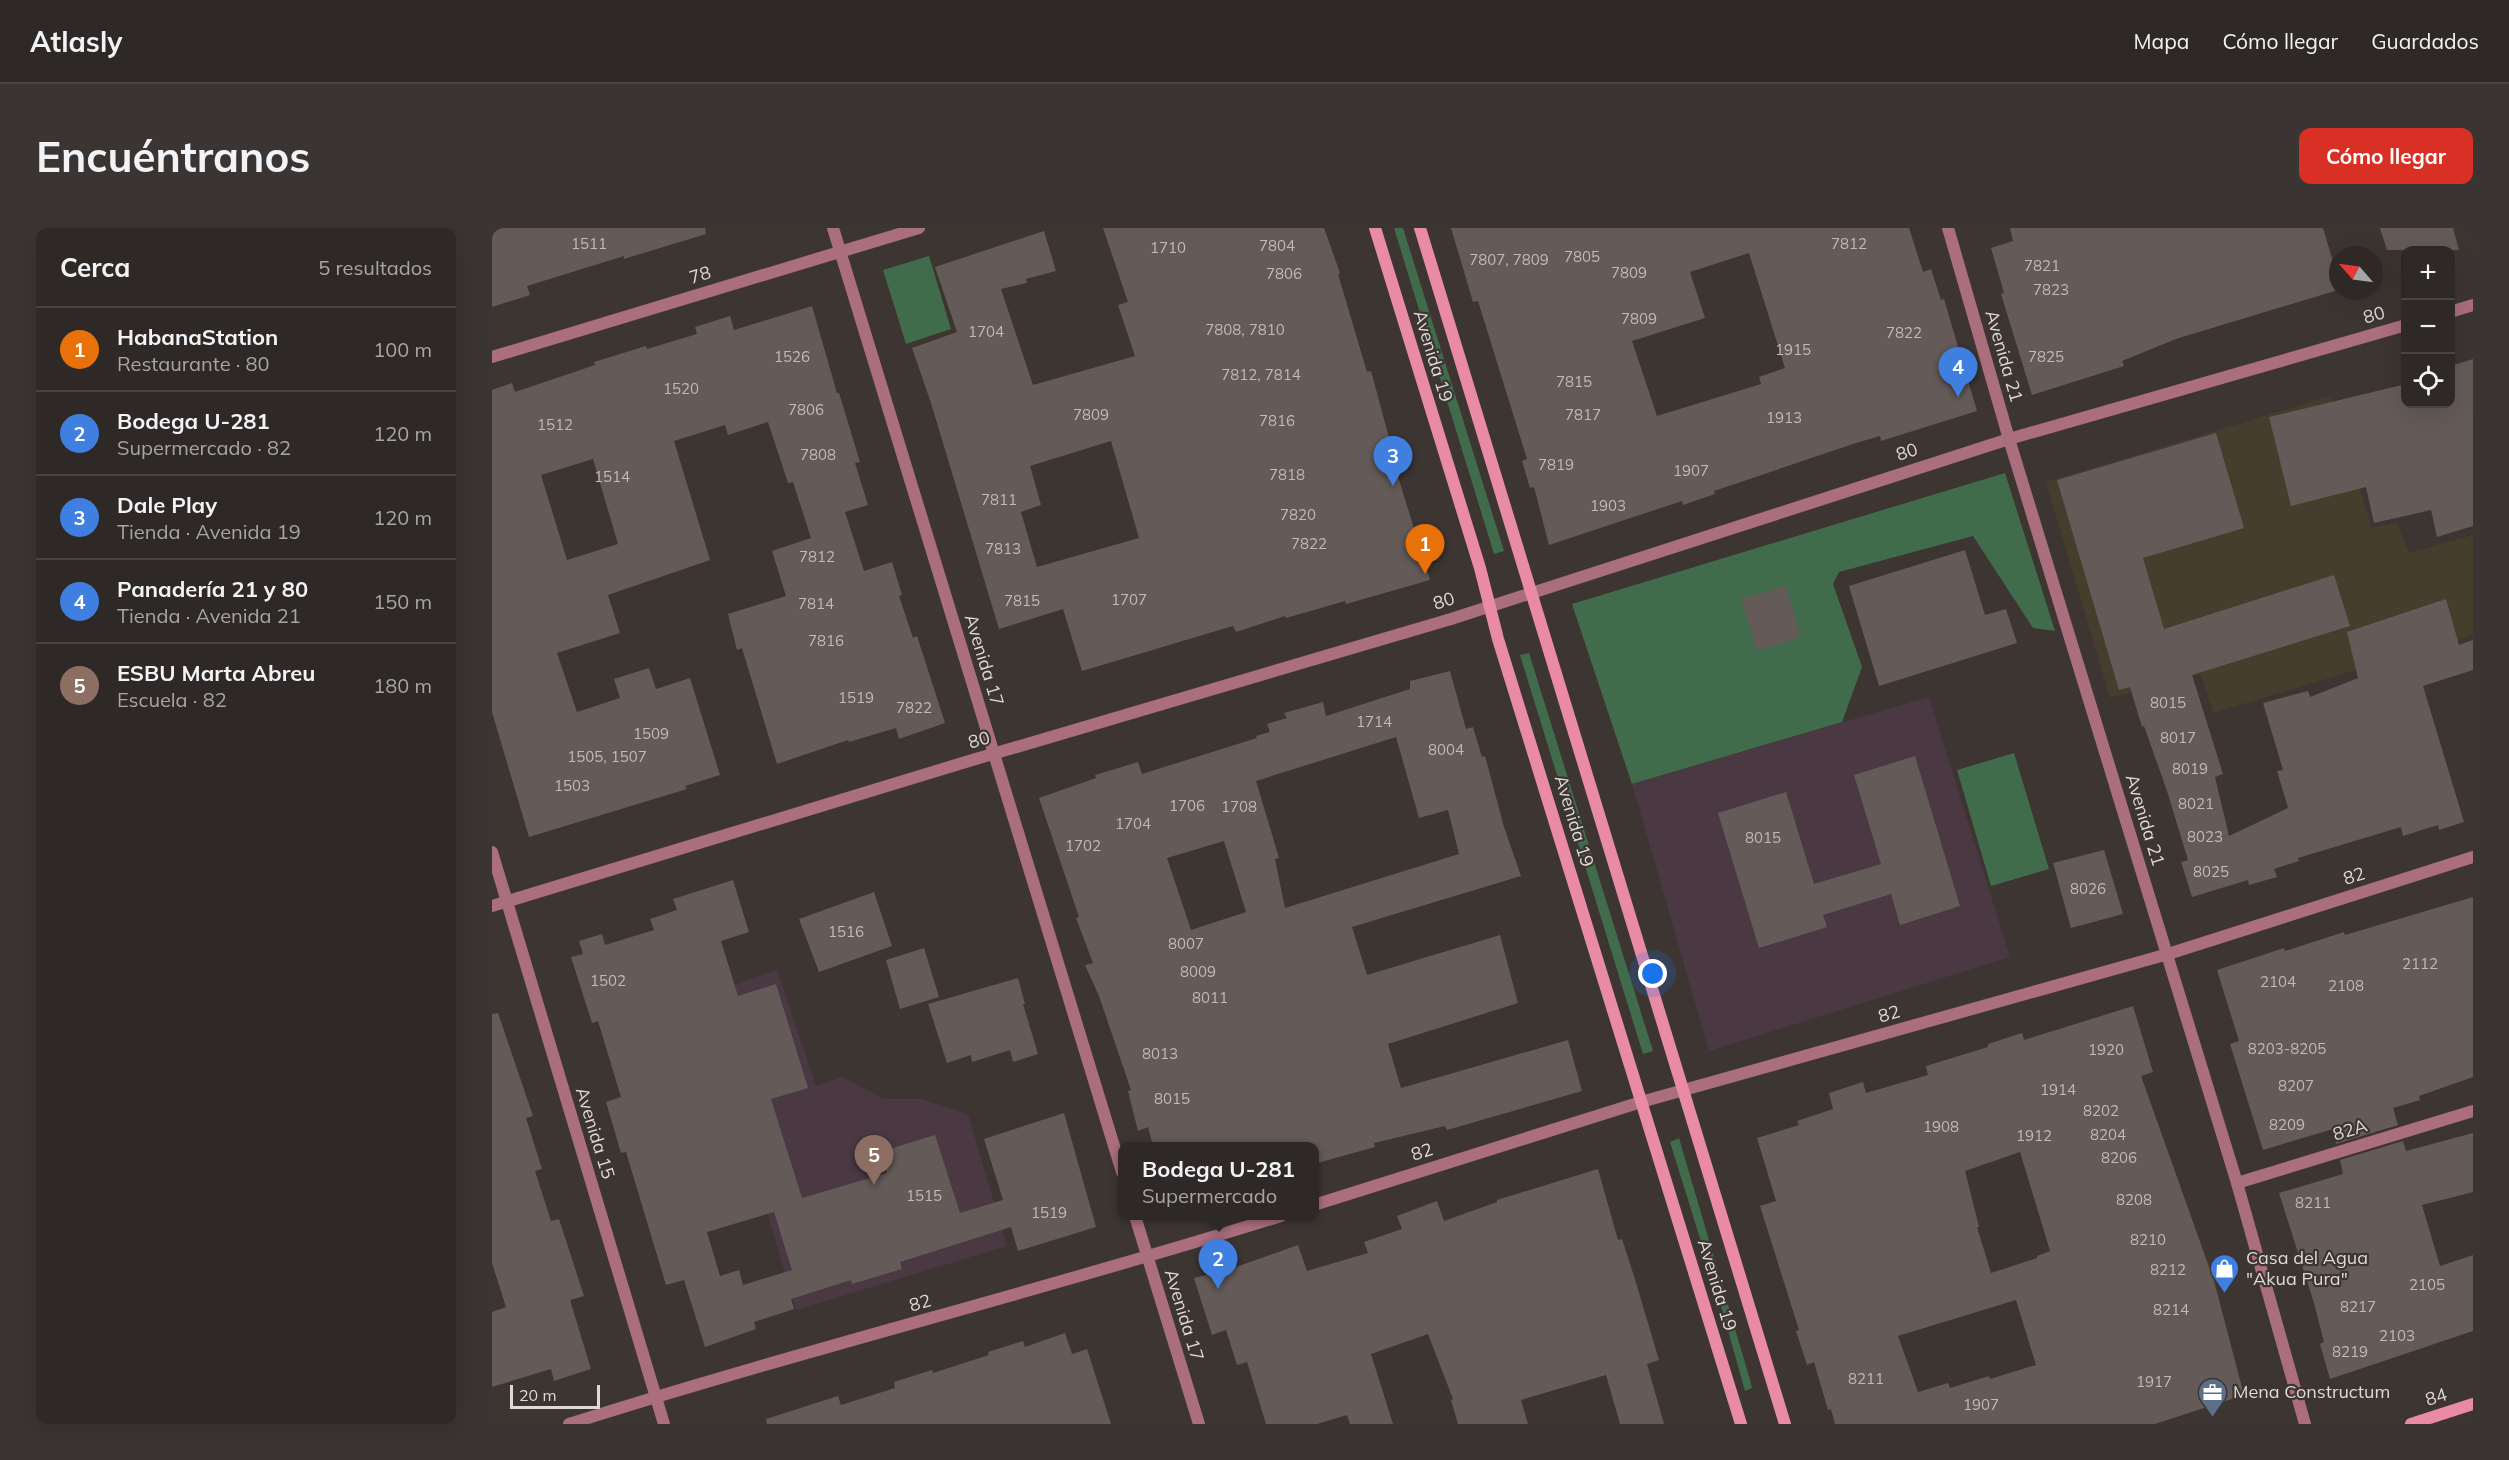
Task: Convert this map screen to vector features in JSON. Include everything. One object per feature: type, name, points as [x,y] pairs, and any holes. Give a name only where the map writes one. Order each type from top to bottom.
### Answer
[{"type":"main road","name":"Avenida 19","points":[[1375,228],[1741,1423]]},
{"type":"main road","name":"Avenida 19","points":[[1420,228],[1785,1424]]},
{"type":"main road","name":"84","points":[[2411,1424],[2473,1404]]},
{"type":"street","name":"Avenida 17","points":[[833,228],[1118,1159]]},
{"type":"street","name":"78","points":[[492,357],[919,228]]},
{"type":"street","name":"Avenida 21","points":[[1948,228],[2009,439],[2237,1183],[2305,1424]]},
{"type":"street","points":[[2455,311],[2473,305]]},
{"type":"street","name":"80","points":[[492,906],[1450,619],[2009,439],[2401,326]]},
{"type":"street","name":"Avenida 15","points":[[492,852],[664,1424]]},
{"type":"street","name":"82","points":[[1319,1203],[1641,1102],[2168,954],[2473,857]]},
{"type":"street","name":"82A","points":[[2237,1183],[2473,1111]]},
{"type":"street","name":"Avenida 17","points":[[1137,1220],[1199,1424]]},
{"type":"street","name":"82","points":[[569,1424],[656,1396],[1148,1257],[1265,1220]]},
{"type":"shaded area","points":[[2331,396],[2372,528],[2397,523],[2409,553],[2473,535],[2473,635],[2213,713],[2201,674],[2110,698],[2046,482]]},
{"type":"shaded area","points":[[1929,697],[2010,957],[1709,1051],[1632,784]]},
{"type":"shaded area","points":[[777,970],[816,1086],[842,1077],[884,1099],[921,1099],[968,1114],[1007,1246],[796,1310],[741,1124],[715,991]]},
{"type":"green space","points":[[1394,228],[1403,228],[1504,551],[1494,554]]},
{"type":"green space","points":[[929,256],[951,329],[906,344],[883,270]]},
{"type":"green space","points":[[2005,473],[2055,631],[2033,628],[1973,536],[1839,572],[1833,584],[1862,667],[1842,722],[1632,784],[1572,604]]},
{"type":"green space","points":[[1529,653],[1653,1051],[1643,1054],[1520,655]]},
{"type":"green space","points":[[2014,753],[2049,869],[1991,886],[1957,770]]},
{"type":"green space","points":[[1679,1138],[1750,1380],[1752,1388],[1745,1391],[1670,1142]]},
{"type":"building","points":[[492,228],[705,228],[706,234],[527,286],[530,295],[492,307]]},
{"type":"building","points":[[1103,228],[1324,228],[1340,273],[1338,274],[1367,372],[1371,371],[1397,467],[1395,467],[1430,580],[1346,604],[1345,601],[1286,618],[1285,616],[1236,632],[1233,626],[1082,671],[1063,609],[999,629],[931,403],[912,348],[957,332],[935,267],[1044,231],[1056,271],[1026,279],[1027,283],[1001,289],[1033,385],[1135,356],[1118,305],[1128,302]],"holes":[[[1111,441],[1139,538],[1037,567],[1021,512],[1041,505],[1030,466]]]},
{"type":"building","points":[[1451,228],[1909,228],[1923,272],[1931,269],[1941,300],[1944,299],[1977,411],[1881,441],[1880,436],[1856,443],[1714,491],[1715,494],[1683,505],[1682,501],[1549,545],[1534,487],[1530,488],[1522,461],[1527,459],[1478,301],[1473,302]],"holes":[[[1749,253],[1785,368],[1759,377],[1761,384],[1657,416],[1632,341],[1705,318],[1690,272]]]},
{"type":"building","points":[[2010,228],[2323,228],[2329,248],[2329,293],[2176,339],[2122,361],[2124,366],[2032,395],[2001,294],[2004,293],[1991,248],[2013,241]]},
{"type":"building","points":[[2380,228],[2453,228],[2459,250],[2455,250],[2455,246],[2401,246],[2401,250],[2387,250]]},
{"type":"building","points":[[812,306],[860,462],[855,463],[868,505],[845,512],[864,571],[892,562],[902,595],[899,596],[913,638],[917,636],[945,723],[899,739],[896,728],[849,742],[848,740],[777,764],[742,648],[737,650],[728,614],[786,596],[772,551],[811,538],[793,482],[788,483],[768,422],[728,435],[725,425],[674,441],[710,560],[608,595],[620,633],[557,653],[577,712],[620,698],[614,679],[649,668],[656,689],[690,678],[720,775],[685,786],[687,789],[529,837],[492,712],[492,390],[512,383],[515,392],[595,365],[594,362],[697,334],[695,327],[730,316],[734,330]],"holes":[[[593,459],[618,544],[567,560],[541,475]]]},
{"type":"building","points":[[2473,359],[2473,526],[2437,537],[2431,510],[2374,523],[2366,487],[2291,506],[2269,417],[2401,385],[2401,408],[2455,408],[2455,365]]},
{"type":"building","points":[[2216,433],[2244,528],[2143,558],[2164,629],[2334,575],[2350,626],[2192,675],[2223,774],[2215,777],[2229,836],[2288,808],[2277,771],[2283,770],[2263,703],[2308,691],[2310,697],[2358,678],[2347,632],[2446,599],[2459,645],[2473,640],[2473,670],[2423,686],[2464,822],[2439,830],[2438,825],[2403,836],[2401,827],[2298,858],[2299,861],[2274,869],[2277,877],[2249,885],[2248,880],[2192,897],[2181,862],[2188,860],[2167,791],[2144,726],[2142,727],[2130,687],[2119,690],[2057,480]]},
{"type":"building","points":[[1965,550],[1985,615],[2006,609],[2017,643],[1879,686],[1849,586]]},
{"type":"building","points":[[1786,586],[1801,637],[1757,651],[1741,599]]},
{"type":"building","points":[[1450,671],[1466,729],[1473,727],[1482,757],[1485,756],[1504,827],[1521,876],[1352,927],[1367,975],[1500,935],[1518,1003],[1388,1044],[1401,1088],[1568,1040],[1582,1091],[1447,1130],[1445,1126],[1374,1143],[1375,1147],[1319,1163],[1319,1142],[1152,1142],[1148,1127],[1138,1131],[1128,1091],[1131,1090],[1099,996],[1085,965],[1093,963],[1076,918],[1079,917],[1039,798],[1096,778],[1095,775],[1138,762],[1142,774],[1257,738],[1256,736],[1270,732],[1267,724],[1287,718],[1284,713],[1323,702],[1326,716],[1410,689],[1410,681]],"holes":[[[1396,737],[1419,818],[1448,810],[1459,854],[1285,908],[1275,859],[1279,858],[1256,781]],[[1224,841],[1246,912],[1191,930],[1167,858]]]},
{"type":"building","points":[[1915,756],[1960,906],[1900,925],[1891,894],[1823,915],[1827,927],[1759,948],[1718,813],[1786,792],[1814,884],[1881,864],[1854,775]]},
{"type":"building","points":[[2104,850],[2123,914],[2071,928],[2053,863]]},
{"type":"building","points":[[733,880],[749,932],[721,941],[738,996],[776,984],[808,1088],[771,1099],[802,1198],[887,1173],[880,1152],[935,1135],[960,1213],[1003,1200],[984,1139],[1064,1113],[1096,1227],[1018,1251],[1011,1227],[900,1262],[902,1269],[852,1284],[851,1280],[791,1299],[794,1309],[754,1322],[756,1329],[705,1347],[684,1280],[666,1285],[626,1152],[621,1153],[606,1102],[621,1097],[598,1021],[592,1023],[571,957],[583,954],[579,941],[602,934],[605,945],[654,930],[650,919],[677,910],[673,899]],"holes":[[[774,1212],[792,1270],[743,1285],[739,1270],[720,1276],[707,1232]]]},
{"type":"building","points":[[874,892],[892,946],[819,972],[799,919]]},
{"type":"building","points":[[2473,897],[2473,1077],[2419,1096],[2420,1100],[2393,1108],[2398,1125],[2336,1144],[2333,1129],[2263,1150],[2230,1044],[2239,1041],[2217,970],[2284,948],[2285,951],[2344,932],[2345,935]]},
{"type":"building","points":[[924,948],[939,997],[900,1009],[886,960]]},
{"type":"building","points":[[1018,978],[1038,1054],[1013,1062],[1010,1050],[972,1062],[971,1055],[947,1063],[928,1004]]},
{"type":"building","points":[[2133,1006],[2153,1072],[2141,1076],[2214,1281],[2244,1395],[2155,1424],[1835,1424],[1831,1409],[1828,1410],[1814,1362],[1807,1365],[1796,1331],[1799,1330],[1760,1206],[1776,1201],[1757,1138],[1799,1125],[1797,1121],[1833,1109],[1829,1093],[1863,1082],[1866,1093],[1928,1075],[1926,1066],[1988,1047],[1988,1044],[2022,1033],[2024,1040]],"holes":[[[2020,1152],[2050,1251],[2037,1258],[1991,1273],[1977,1227],[1979,1227],[1965,1171]],[[2016,1300],[2036,1365],[1990,1379],[1989,1376],[1950,1388],[1948,1383],[1918,1392],[1898,1336]]]},
{"type":"building","points":[[498,1013],[533,1116],[526,1118],[542,1169],[535,1171],[551,1221],[559,1219],[584,1296],[570,1300],[591,1369],[554,1381],[551,1369],[492,1387],[492,1312],[506,1307],[492,1263],[492,1014]]},
{"type":"building","points":[[2473,1133],[2473,1192],[2422,1205],[2440,1266],[2473,1255],[2473,1331],[2330,1379],[2320,1344],[2324,1342],[2314,1303],[2279,1193],[2343,1174],[2340,1160],[2403,1141],[2406,1151]]},
{"type":"building","points":[[1598,1169],[1618,1240],[1622,1239],[1659,1360],[1647,1364],[1664,1424],[1620,1424],[1606,1375],[1521,1400],[1528,1424],[1458,1424],[1451,1400],[1453,1399],[1428,1334],[1371,1354],[1393,1424],[1350,1424],[1347,1415],[1317,1424],[1266,1424],[1247,1362],[1237,1365],[1226,1330],[1212,1335],[1194,1278],[1233,1268],[1298,1245],[1307,1271],[1368,1253],[1364,1242],[1402,1229],[1397,1216],[1437,1201],[1444,1221],[1497,1202],[1497,1200]]},
{"type":"building","points":[[1065,1333],[1072,1354],[1087,1349],[1111,1424],[767,1424],[766,1419],[838,1396],[841,1405],[895,1388],[894,1382],[932,1370],[933,1373],[989,1355],[988,1352],[1023,1341],[1025,1347]]},
{"type":"place","name":"Panadería 21 y 80","points":[[1958,397]]},
{"type":"place","name":"Dale Play","points":[[1393,486]]},
{"type":"place","name":"HabanaStation","points":[[1425,574]]},
{"type":"place","name":"ESBU Marta Abreu","points":[[874,1185]]},
{"type":"place","name":"Bodega U-281","points":[[1218,1289]]},
{"type":"place","name":"Casa del Agua \"Akua Pura\"","points":[[2225,1294]]},
{"type":"place","name":"Mena Constructum","points":[[2212,1418]]}]
